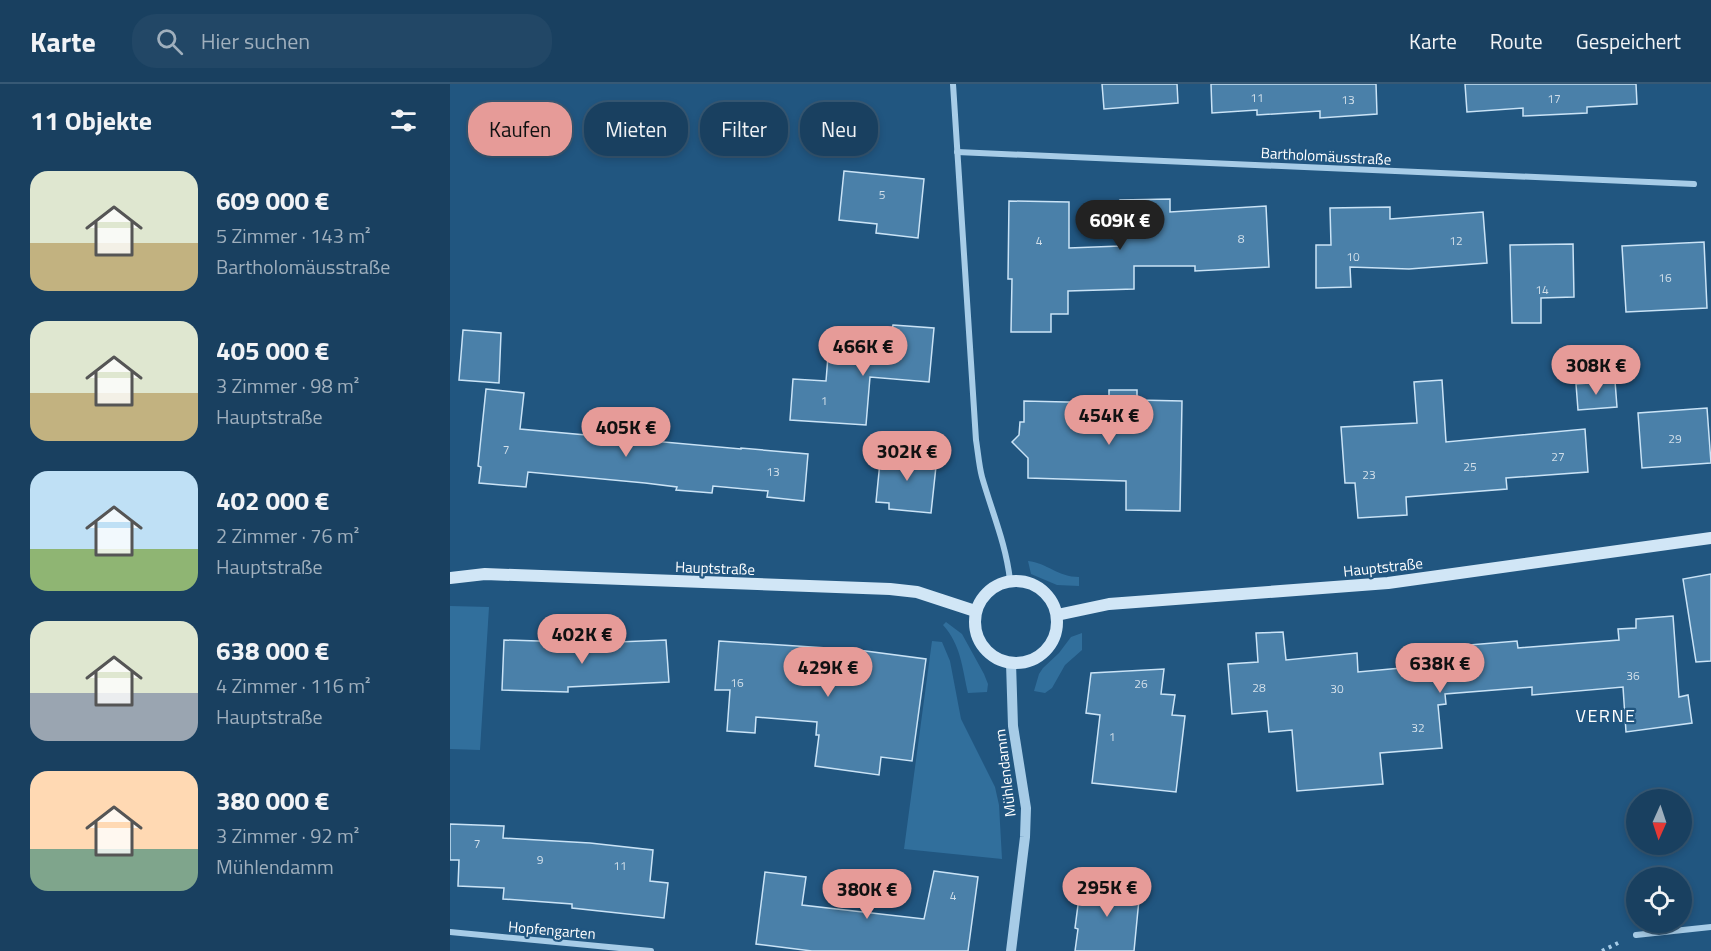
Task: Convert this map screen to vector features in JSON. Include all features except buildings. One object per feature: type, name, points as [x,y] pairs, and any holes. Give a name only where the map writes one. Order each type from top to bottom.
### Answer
[{"type":"main road","name":"Hauptstraße","points":[[1057,615],[1109,604],[1388,584],[1711,538]]},
{"type":"main road","name":"Hauptstraße","points":[[450,578],[485,574],[890,589],[917,592],[975,611]]},
{"type":"main road","points":[[1010,580],[1026,582],[1040,588],[1051,600],[1057,615],[1055,634],[1046,650],[1036,658],[1024,663],[1000,660],[981,645],[976,634],[975,611],[980,600],[988,591],[1010,580]]},
{"type":"street","points":[[953,84],[976,440],[981,476],[999,527],[1008,561],[1010,580]]},
{"type":"street","name":"Bartholomäusstraße","points":[[957,152],[1694,184]]},
{"type":"street","name":"Mühlendamm","points":[[1011,663],[1013,726],[1026,808],[1025,837],[1011,951]]},
{"type":"street","points":[[1636,935],[1711,927]]},
{"type":"street","name":"Hopfengarten","points":[[450,932],[651,951]]},
{"type":"shaded area","points":[[1028,561],[1065,575],[1079,577],[1079,586],[1057,585],[1031,574]]},
{"type":"shaded area","points":[[450,606],[489,607],[480,750],[450,749]]},
{"type":"shaded area","points":[[946,622],[962,634],[984,674],[988,684],[987,692],[968,693],[957,648],[943,625]]},
{"type":"shaded area","points":[[1082,633],[1082,650],[1065,665],[1052,688],[1045,693],[1034,691],[1043,668],[1059,653],[1071,637]]},
{"type":"shaded area","points":[[932,641],[942,642],[950,661],[961,719],[995,787],[999,805],[1002,859],[904,849]]},
{"type":"district","name":"VERNE","points":[[1606,715]]}]
